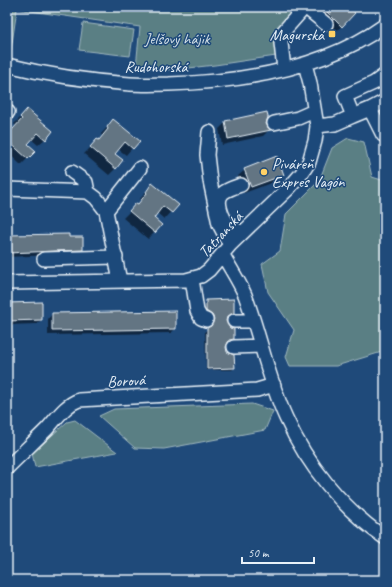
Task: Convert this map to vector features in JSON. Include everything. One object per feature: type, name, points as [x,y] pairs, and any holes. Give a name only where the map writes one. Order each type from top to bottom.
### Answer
[{"type":"street","points":[[284,69],[281,43],[282,33],[305,7],[326,24]]},
{"type":"street","name":"Rudohorská","points":[[7,65],[49,75],[131,84],[200,83],[249,77],[305,64],[345,50],[385,25]]},
{"type":"street","name":"Tatranská","points":[[7,283],[186,280],[201,276],[209,270],[226,250],[289,188],[309,162],[315,142],[317,126],[310,83],[305,64]]},
{"type":"street","points":[[353,116],[345,96],[374,83],[385,75]]},
{"type":"street","points":[[317,126],[335,124],[385,101]]},
{"type":"street","points":[[370,109],[383,135],[385,134]]},
{"type":"street","points":[[274,123],[298,118],[314,111]]},
{"type":"street","points":[[209,132],[207,155],[210,181],[219,224],[226,250],[244,293],[285,417],[310,462],[339,499],[373,530],[385,538]]},
{"type":"street","points":[[106,211],[140,168]]},
{"type":"street","points":[[72,172],[86,182],[88,192]]},
{"type":"street","points":[[241,185],[224,192],[219,201],[225,221],[242,234]]},
{"type":"street","points":[[8,188],[88,192],[96,198],[106,211],[120,281]]},
{"type":"street","points":[[44,260],[116,257]]},
{"type":"street","points":[[192,279],[197,311],[201,318],[206,320]]},
{"type":"street","points":[[234,321],[253,321]]},
{"type":"street","points":[[234,347],[261,346]]},
{"type":"street","name":"Borová","points":[[7,468],[67,406],[79,400],[258,390],[274,385]]},
{"type":"green space","name":"Jelšový hájik","points":[[7,7],[289,7],[290,15],[276,56],[171,70],[136,67],[140,27],[17,9],[11,50],[7,49]]},
{"type":"green space","points":[[83,23],[134,30],[130,56],[79,50]]},
{"type":"green space","points":[[348,138],[364,142],[372,177],[385,181],[385,351],[336,366],[290,366],[286,357],[294,330],[268,292],[262,264],[280,251],[286,214],[319,181],[332,148]]},
{"type":"green space","points":[[252,404],[273,411],[265,430],[164,449],[135,448],[99,416],[114,409]]},
{"type":"green space","points":[[75,420],[117,452],[35,467],[32,453],[67,422]]},
{"type":"building","points":[[322,7],[349,7],[355,13],[342,27]]},
{"type":"building","points":[[27,109],[53,131],[46,140],[38,133],[28,144],[36,151],[28,159],[7,140],[7,125],[12,130],[22,119],[20,117]]},
{"type":"building","points":[[267,112],[268,117],[266,124],[271,130],[228,139],[225,121]]},
{"type":"building","points":[[113,119],[140,141],[133,149],[125,142],[115,154],[123,160],[116,169],[90,147],[97,139],[99,140],[108,129],[107,127]]},
{"type":"building","name":"Piváreň Expres Vagón","points":[[277,156],[284,175],[251,187],[244,169]]},
{"type":"building","points":[[152,183],[179,205],[172,213],[163,206],[154,218],[162,225],[155,233],[129,211],[136,203],[138,204],[147,193],[146,192]]},
{"type":"building","points":[[69,234],[69,237],[83,237],[83,250],[7,253],[7,235]]},
{"type":"building","points":[[234,299],[234,313],[227,317],[226,321],[230,328],[234,329],[234,339],[229,340],[226,347],[227,352],[234,355],[235,368],[207,369],[207,328],[211,326],[214,319],[212,315],[206,311],[206,300]]},
{"type":"building","points":[[42,302],[42,320],[7,321],[7,303]]},
{"type":"building","points":[[176,311],[176,329],[52,331],[52,313]]},
{"type":"place","name":"Magurská","points":[[332,34]]},
{"type":"place","name":"Piváreň Expres Vagón","points":[[264,172]]}]
